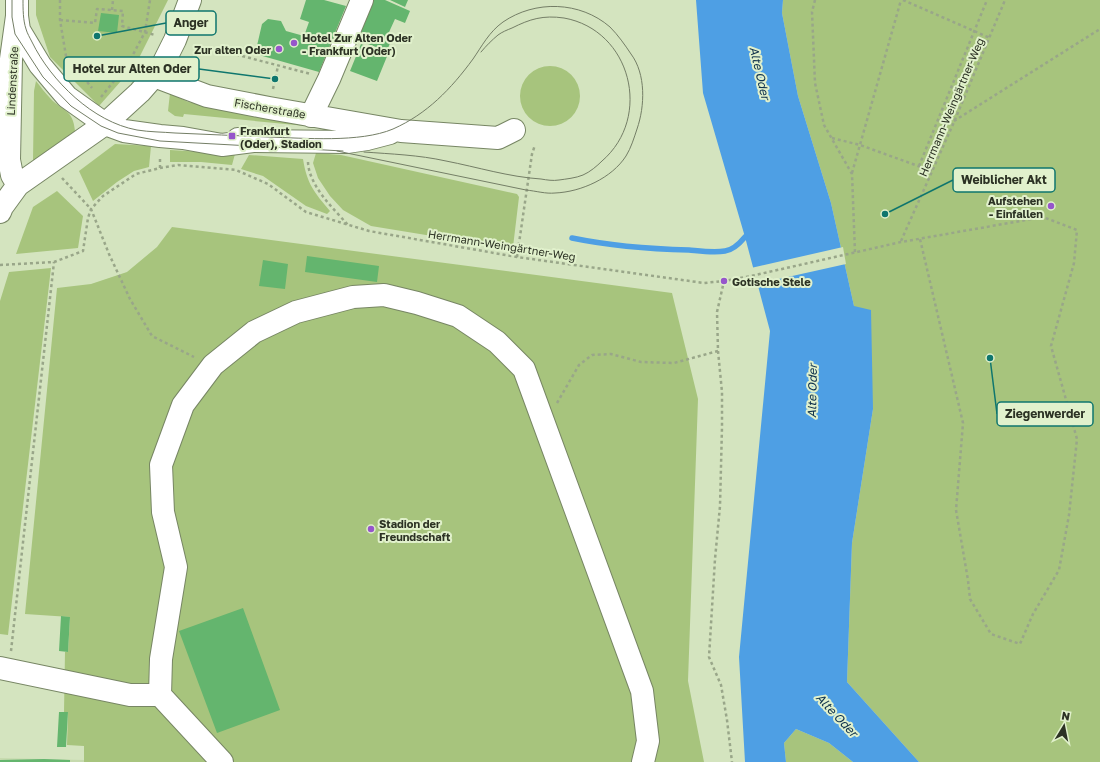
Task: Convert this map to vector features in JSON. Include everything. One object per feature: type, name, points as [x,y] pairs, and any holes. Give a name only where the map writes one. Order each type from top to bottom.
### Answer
[{"type":"street","points":[[0,212],[18,185],[50,164],[112,117],[140,92],[160,70],[175,40],[190,0]]},
{"type":"street","name":"Fischerstraße","points":[[154,76],[207,96],[311,116],[362,0]]},
{"type":"street","points":[[17,8],[19,30],[40,65],[67,97],[112,117],[124,131],[183,138],[215,135],[253,141],[307,142],[354,141],[368,139],[401,130]]},
{"type":"street","name":"Lindenstraße","points":[[17,8],[6,59],[9,160],[12,175],[18,185]]},
{"type":"street","points":[[311,116],[401,130],[498,138],[514,130]]},
{"type":"street","points":[[222,762],[160,695],[161,659],[176,567],[163,512],[161,465],[183,405],[213,365],[254,332],[296,312],[353,297],[384,295],[417,303],[458,316],[497,342],[524,369],[642,691],[648,742],[643,762]]},
{"type":"street","points":[[4,669],[130,695],[160,695]]},
{"type":"path","points":[[60,0],[60,20],[66,56],[95,92]]},
{"type":"path","points":[[112,10],[113,0]]},
{"type":"path","points":[[112,117],[111,106],[101,97],[128,64],[145,32],[150,0]]},
{"type":"path","points":[[815,0],[812,12],[815,83],[824,125],[852,174]]},
{"type":"path","points":[[855,253],[852,174],[902,0],[990,38]]},
{"type":"path","points":[[919,166],[987,0]]},
{"type":"path","name":"Herrmann-Weingärtner-Weg","points":[[901,242],[990,38],[1004,0]]},
{"type":"path","points":[[60,20],[95,23],[97,9],[112,10],[123,12],[122,26],[145,32]]},
{"type":"path","points":[[954,122],[1100,29]]},
{"type":"path","points":[[219,50],[328,79]]},
{"type":"path","points":[[832,138],[860,145],[932,171]]},
{"type":"path","points":[[307,142],[308,169],[323,198],[348,226]]},
{"type":"path","points":[[517,257],[531,160],[535,145]]},
{"type":"path","points":[[50,164],[91,210],[130,299],[152,336],[213,365]]},
{"type":"path","name":"Herrmann-Weingärtner-Weg","points":[[91,210],[103,196],[136,174],[178,165],[236,170],[268,184],[306,212],[348,226],[517,257],[704,283],[751,276],[901,242],[1043,217],[1077,230],[1074,263],[1051,346],[1077,439],[1069,516],[1059,570],[1033,614],[1020,644],[991,634],[970,599],[956,510],[963,422],[920,239]]},
{"type":"path","points":[[0,265],[54,262],[83,250],[88,218],[91,210]]},
{"type":"path","points":[[4,669],[54,262]]},
{"type":"path","points":[[724,281],[717,312],[718,351],[722,392],[722,435],[720,506],[709,657],[721,685],[732,762]]},
{"type":"path","points":[[545,425],[579,365],[592,355],[611,354],[641,362],[674,362],[718,351]]},
{"type":"shaded area","points":[[36,0],[168,0],[136,64],[99,106],[50,57],[36,15]]},
{"type":"shaded area","points":[[783,0],[1100,0],[1100,762],[919,762],[847,682],[852,543],[873,409],[854,306],[831,203],[798,96],[782,13]]},
{"type":"shaded area","points":[[550,66],[566,71],[571,75],[575,80],[580,96],[575,112],[571,117],[566,121],[550,126],[534,121],[529,117],[525,112],[520,96],[525,80],[529,75],[534,71]]},
{"type":"shaded area","points":[[36,81],[55,103],[70,115],[75,131],[39,159],[33,161],[34,91]]},
{"type":"shaded area","points":[[170,93],[188,102],[300,121],[306,126],[184,114],[183,117],[175,116],[168,111]]},
{"type":"shaded area","points":[[115,144],[151,146],[149,167],[134,171],[93,201],[79,171]]},
{"type":"shaded area","points":[[170,150],[235,154],[232,165],[201,162],[170,162]]},
{"type":"shaded area","points":[[316,153],[341,155],[517,194],[519,197],[513,247],[511,249],[371,226],[343,210],[330,196],[318,178],[313,163]]},
{"type":"shaded area","points":[[249,155],[303,159],[312,187],[330,211],[327,214],[306,206],[263,176],[241,169]]},
{"type":"shaded area","points":[[57,191],[83,216],[78,248],[16,254],[33,207]]},
{"type":"shaded area","name":"Stadion der Freundschaft","points":[[172,227],[672,293],[698,399],[688,681],[704,762],[84,762],[84,746],[67,745],[68,712],[64,712],[65,652],[68,652],[70,617],[25,614],[57,288],[91,284],[127,272],[157,247]]},
{"type":"shaded area","points":[[51,268],[8,635],[0,634],[0,301],[9,272]]},
{"type":"shaded area","points":[[796,729],[829,743],[853,762],[786,762],[784,743]]},
{"type":"shaded area","points":[[0,758],[84,760],[84,762],[0,762]]},
{"type":"water","name":"Alte Oder","points":[[696,0],[783,0],[782,13],[798,96],[831,203],[854,306],[871,310],[873,409],[852,543],[847,682],[919,762],[853,762],[829,743],[796,729],[784,743],[786,762],[745,762],[739,657],[770,331],[745,237],[703,93]]},
{"type":"pier","points":[[843,247],[846,264],[756,284],[751,268]]},
{"type":"building","name":"Hotel Zur Alten Oder - Frankfurt (Oder)","points":[[306,0],[324,0],[346,6],[319,72],[259,55],[256,50],[262,24],[268,19],[281,21],[286,31],[304,36],[309,22],[300,19]]},
{"type":"building","points":[[371,0],[385,0],[410,11],[405,23],[395,19],[385,41],[390,43],[387,51],[357,40],[362,31],[358,29]]},
{"type":"building","points":[[390,0],[408,0],[405,7]]},
{"type":"building","points":[[101,13],[119,15],[117,33],[98,31]]},
{"type":"building","points":[[361,44],[388,54],[377,81],[350,71]]},
{"type":"building","points":[[307,256],[379,266],[377,282],[305,272]]},
{"type":"building","points":[[263,260],[288,264],[285,289],[259,286]]},
{"type":"building","points":[[243,608],[280,710],[217,733],[179,631]]},
{"type":"building","points":[[61,616],[70,617],[68,652],[59,651]]},
{"type":"building","points":[[59,712],[68,712],[66,747],[57,747]]},
{"type":"building","points":[[0,760],[70,760],[70,762],[0,762]]},
{"type":"waterway","points":[[572,238],[630,247],[716,252],[734,248],[745,237]]},
{"type":"tram line","points":[[12,0],[12,17],[15,34],[43,77],[71,106],[101,126],[118,133],[160,141],[343,151]]},
{"type":"tram line","points":[[23,0],[25,26],[28,34],[40,57],[62,85],[89,109],[121,126],[142,131],[332,139],[365,136],[393,129],[417,116],[438,100],[465,70],[483,44],[498,26],[516,15],[543,7],[557,6],[571,8],[598,18],[610,27],[629,51],[636,62],[642,80],[642,110],[628,153],[613,171],[595,182],[575,190],[552,193],[526,190],[337,151]]},
{"type":"tram line","points":[[364,152],[426,157],[493,172],[554,180],[568,179],[583,175],[596,167],[618,143],[627,122],[630,100],[627,78],[619,57],[605,39],[587,26],[564,18],[537,18],[501,33],[481,52]]},
{"type":"place","name":"Anger","points":[[97,36]]},
{"type":"place","name":"Hotel Zur Alten Oder - Frankfurt (Oder)","points":[[294,43]]},
{"type":"place","name":"Zur alten Oder","points":[[279,49]]},
{"type":"place","name":"Hotel zur Alten Oder","points":[[275,79]]},
{"type":"place","name":"Frankfurt (Oder), Stadion","points":[[232,136]]},
{"type":"place","name":"Aufstehen - Einfallen","points":[[1051,206]]},
{"type":"place","name":"Weiblicher Akt","points":[[885,214]]},
{"type":"place","name":"Gotische Stele","points":[[724,281]]},
{"type":"place","name":"Ziegenwerder","points":[[990,358]]},
{"type":"place","name":"Stadion der Freundschaft","points":[[371,529]]}]
